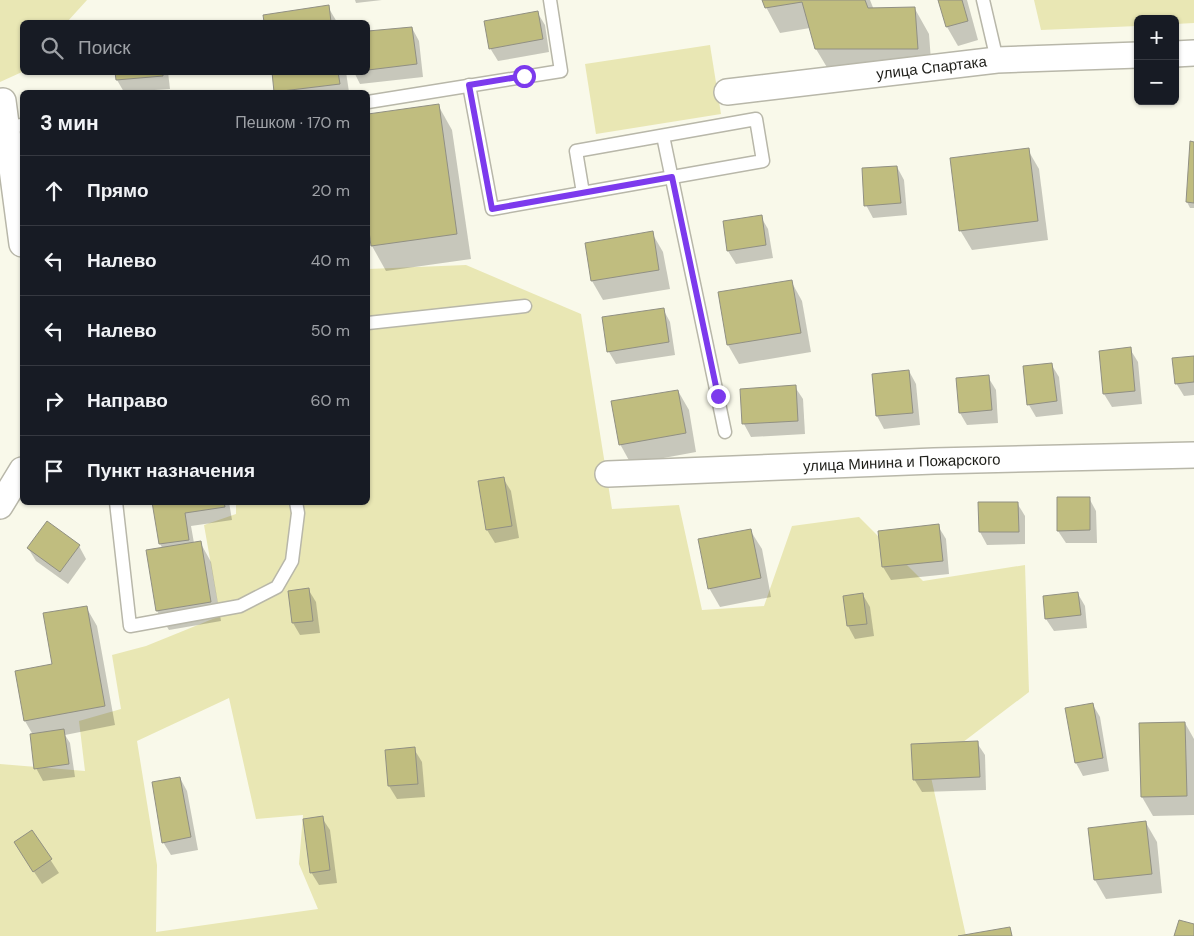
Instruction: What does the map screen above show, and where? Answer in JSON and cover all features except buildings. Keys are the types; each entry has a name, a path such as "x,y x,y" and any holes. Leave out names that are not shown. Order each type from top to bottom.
{"street":[{"path":"1179,54 1194,53"},
{"name":"улица Спартака","path":"727,92 998,60 1134,55"},
{"path":"2,101 15,126 20,210"},
{"name":"улица Минина и Пожарского","path":"608,474 934,461 1194,455"},
{"path":"0,506 20,473"}],"lane":[{"path":"370,102 561,71 550,0"},
{"path":"983,0 998,60"},
{"path":"469,85 492,209 584,193 763,161 756,119 576,151 584,193"},
{"path":"663,136 725,432"},
{"path":"370,323 525,306"},
{"path":"116,505 130,626 240,606 277,587 292,561 298,513 297,505"}],"shaded area":[{"path":"0,0 87,0 69,20 20,20 20,73 0,82"},
{"path":"1034,0 1194,0 1194,23 1179,24 1179,15 1134,15 1134,26 1041,30"},
{"path":"710,45 721,114 596,134 585,64"},
{"path":"466,265 581,314 612,509 679,505 702,610 764,606 792,526 859,517 923,581 1025,565 1029,692 929,768 966,936 0,936 0,764 85,771 79,721 121,709 112,655 146,646 220,616 204,525 236,514 236,505 370,505 370,269","holes":["229,698 256,819 303,815 299,864 318,909 156,932 157,865 137,741"]}],"route":[{"path":"524,76 469,85 492,209 672,177 718,396"}]}
